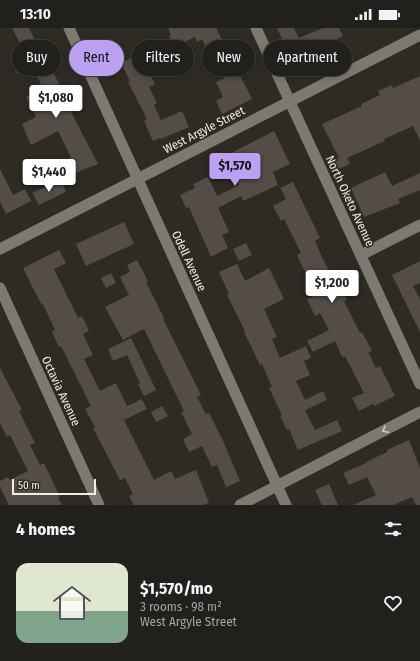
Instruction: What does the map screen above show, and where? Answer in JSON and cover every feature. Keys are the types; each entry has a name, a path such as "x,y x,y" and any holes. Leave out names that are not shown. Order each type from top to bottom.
{"street":[{"name":"Odell Avenue","path":"69,28 286,505"},
{"name":"North Oketo Avenue","path":"256,28 420,384"},
{"name":"West Argyle Street","path":"0,249 420,35"},
{"path":"361,255 420,225"},
{"name":"Octavia Avenue","path":"0,288 99,505"},
{"path":"240,505 420,412"}],"building":[{"path":"12,28 29,28 35,40 18,40"},
{"path":"168,28 216,28 222,40 202,39 197,42 195,37 189,40 171,40 169,36 171,35"},
{"path":"277,28 294,28 299,38 323,28 339,28 343,36 334,40 282,40"},
{"path":"132,58 132,76 151,76 155,84 149,87 157,103 154,105 161,120 182,111 189,127 153,141 144,121 147,119 128,82 130,81 124,69 124,62"},
{"path":"37,76 55,76 69,105 68,106 98,164 75,173 68,159 71,157 58,131 31,145 22,124 36,117 26,97 30,95 28,91 41,84"},
{"path":"224,76 240,76 252,99 222,114 216,101 223,97 216,82 225,78"},
{"path":"420,76 420,141 413,126 384,139 385,141 347,158 350,164 338,169 334,160 339,158 322,124 362,106 361,104 380,95 378,91 392,85 393,88"},
{"path":"274,131 290,164 273,172 278,185 243,201 241,196 218,208 229,232 222,235 228,248 211,257 189,207 186,208 180,195 195,188 193,184 208,177 217,196 239,185 225,156"},
{"path":"0,169 13,195 25,189 31,201 6,214 0,202"},
{"path":"385,172 392,186 420,173 420,190 398,199 400,203 364,217 351,188"},
{"path":"61,180 66,192 39,205 32,193"},
{"path":"293,182 320,238 315,241 322,257 331,275 334,273 343,291 347,300 344,301 360,333 362,332 372,351 368,352 376,368 380,366 395,396 359,411 352,398 364,393 345,356 342,357 335,341 313,352 307,341 329,330 320,313 315,316 307,299 316,295 297,255 301,253 284,219 281,221 273,206 286,199 280,188"},
{"path":"124,222 134,244 86,266 76,244"},
{"path":"246,243 252,255 239,261 233,249"},
{"path":"59,250 66,263 54,269 78,318 82,316 89,331 83,334 93,355 84,359 100,391 116,383 127,406 142,399 147,409 124,420 154,480 171,471 175,479 196,470 209,503 203,505 134,505 129,496 133,494 125,478 120,480 93,428 95,427 85,409 91,406 61,346 59,347 52,332 55,330 43,304 42,305 23,268"},
{"path":"137,260 148,281 146,282 164,318 163,319 201,395 197,397 206,414 209,413 240,481 226,487 217,465 212,467 202,446 189,452 183,439 192,434 181,412 184,411 144,329 123,340 105,307 129,295 120,277 130,272 127,265"},
{"path":"420,261 420,283 413,286 420,299 420,332 392,275"},
{"path":"237,264 245,281 269,268 284,299 264,309 277,337 272,339 280,358 306,346 311,358 304,361 310,375 296,381 305,400 323,391 327,400 305,410 315,430 337,420 342,431 298,450 289,429 287,430 280,416 282,415 269,388 272,387 262,364 260,365 244,332 245,331 227,295 229,294 219,272"},
{"path":"111,273 116,283 106,288 101,278"},
{"path":"131,338 156,390 144,396 138,384 140,383 127,355 113,361 108,349"},
{"path":"0,368 22,410 19,411 35,443 30,445 40,465 44,463 60,497 58,498 62,505 9,505 0,487 0,481 8,477 10,480 28,471 10,435 7,437 0,423"},
{"path":"162,406 168,416 156,422 151,412"},
{"path":"409,440 420,468 420,505 416,505 412,497 393,505 353,505 376,495 367,477 349,485 343,473 366,463 387,452 387,450"},
{"path":"329,484 338,505 322,505 315,490"}]}
